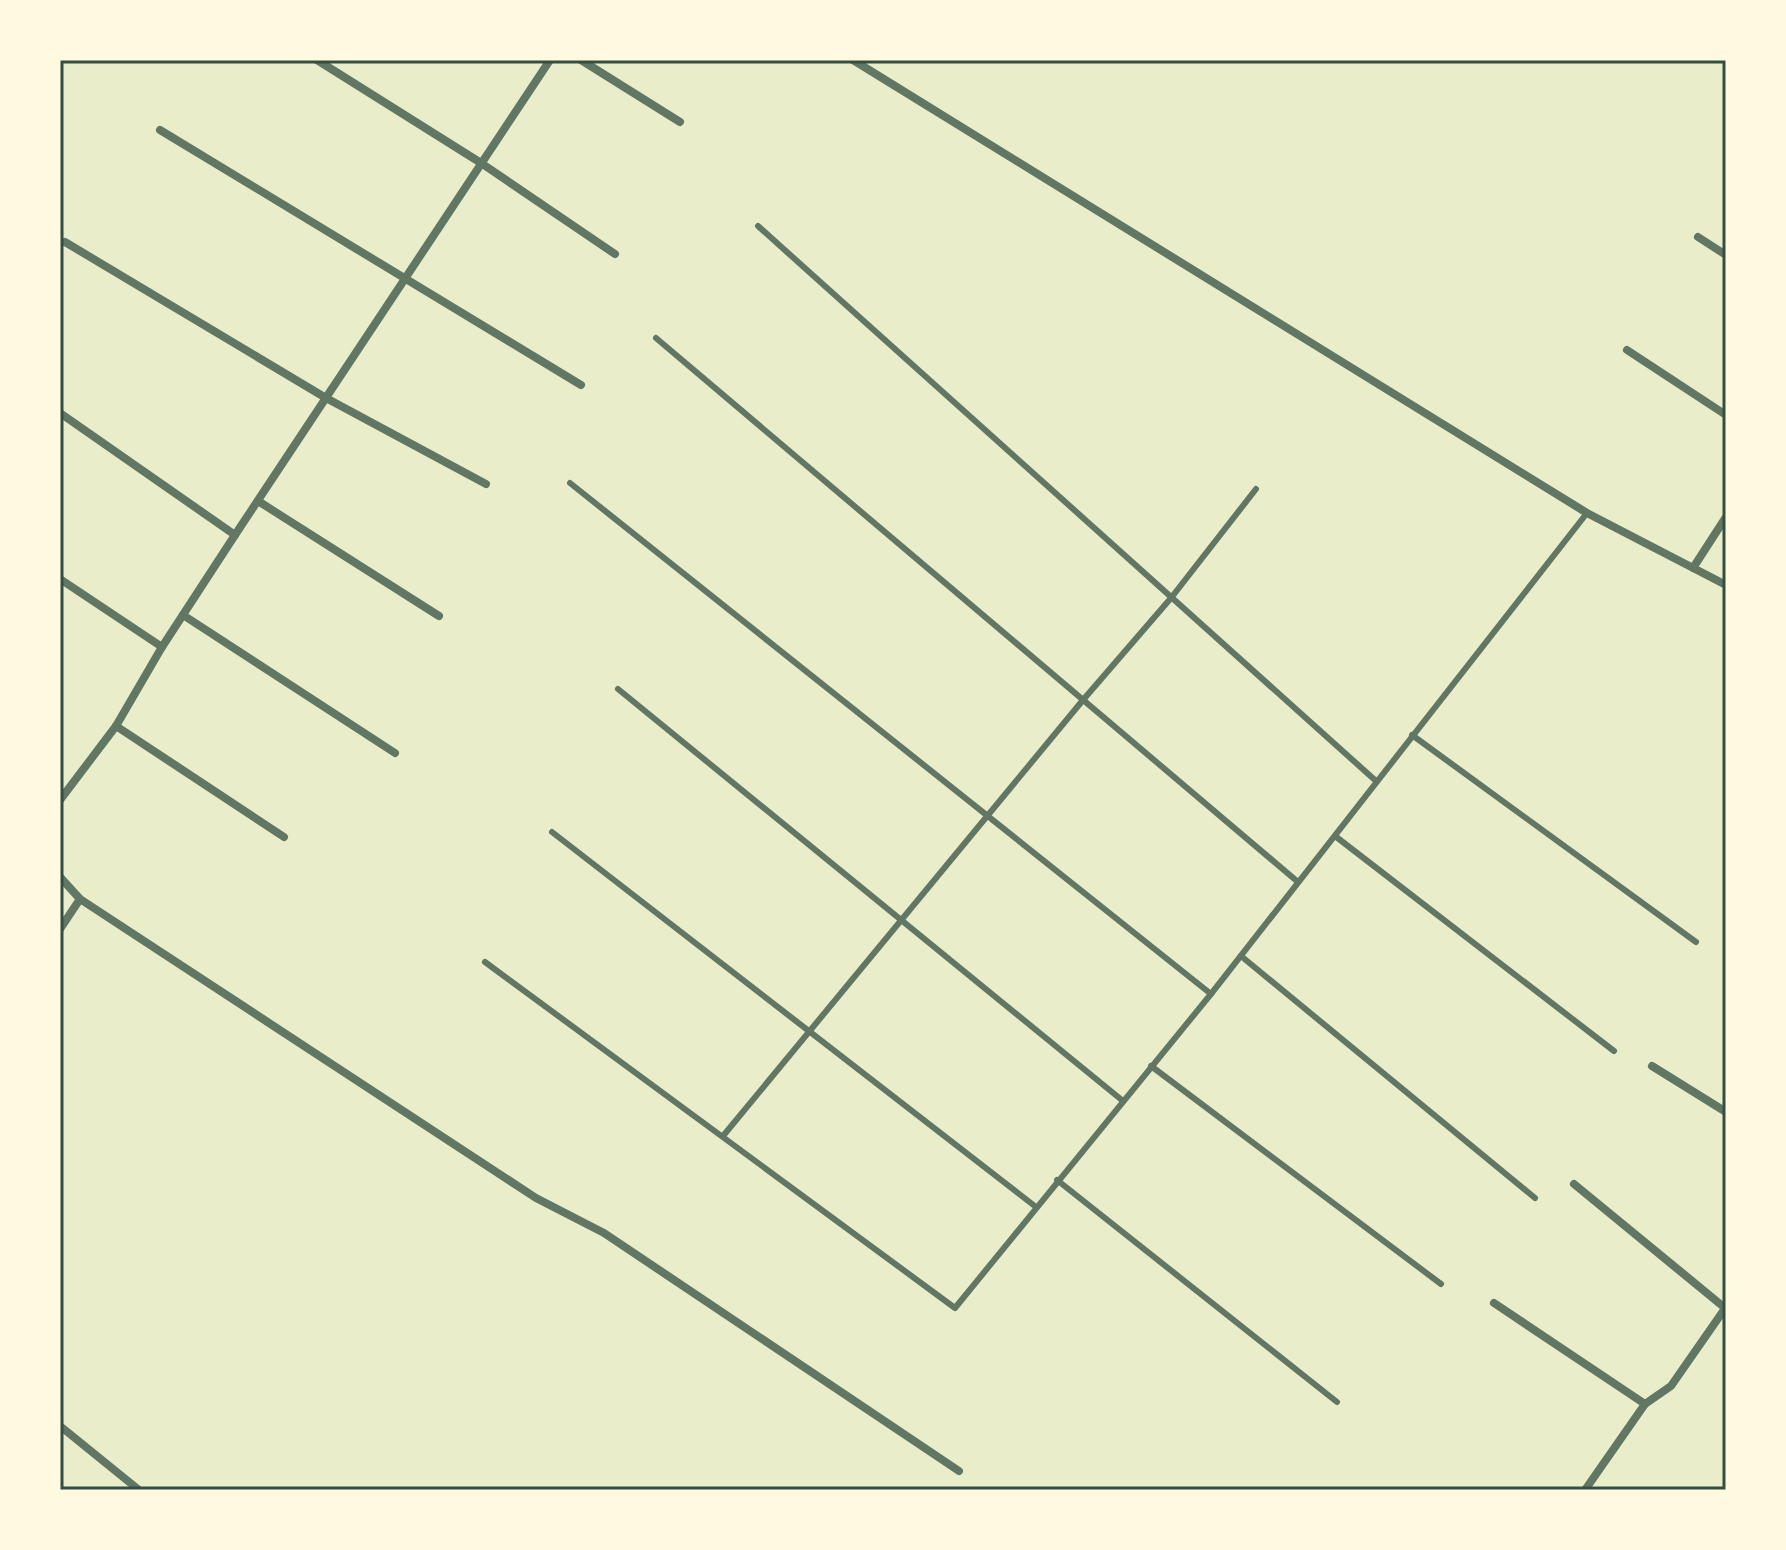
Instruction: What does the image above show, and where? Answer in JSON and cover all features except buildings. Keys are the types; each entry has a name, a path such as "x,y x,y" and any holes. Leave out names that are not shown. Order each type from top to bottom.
{"street":[{"path":"317,60 481,163 615,254"},
{"path":"60,800 116,726 162,647 550,60"},
{"path":"581,60 680,122"},
{"path":"853,60 1587,513 1726,585"},
{"path":"160,130 581,385"},
{"path":"1698,237 1726,255"},
{"path":"65,242 326,398 486,484"},
{"path":"1627,350 1726,415"},
{"path":"60,413 235,535"},
{"path":"258,501 439,616"},
{"path":"1693,568 1726,517"},
{"path":"60,579 162,647"},
{"path":"183,615 395,753"},
{"path":"116,726 284,837"},
{"path":"60,877 80,899 536,1198 604,1233 959,1471"},
{"path":"60,929 80,899"},
{"path":"1652,1066 1726,1112"},
{"path":"1574,1184 1726,1308 1671,1386 1645,1404 1585,1490"},
{"path":"1494,1303 1645,1404"},
{"path":"62,1432 139,1490"}],"lane":[{"path":"758,226 1376,781"},
{"path":"656,338 1298,882"},
{"path":"570,483 1211,994"},
{"path":"723,1136 1171,598 1256,489"},
{"path":"485,962 955,1308 1211,994 1587,513"},
{"path":"618,689 1123,1101"},
{"path":"1412,735 1696,942"},
{"path":"552,832 1036,1207"},
{"path":"1335,836 1614,1051"},
{"path":"1241,956 1535,1198"},
{"path":"1151,1066 1441,1284"},
{"path":"1057,1180 1337,1402"}]}
